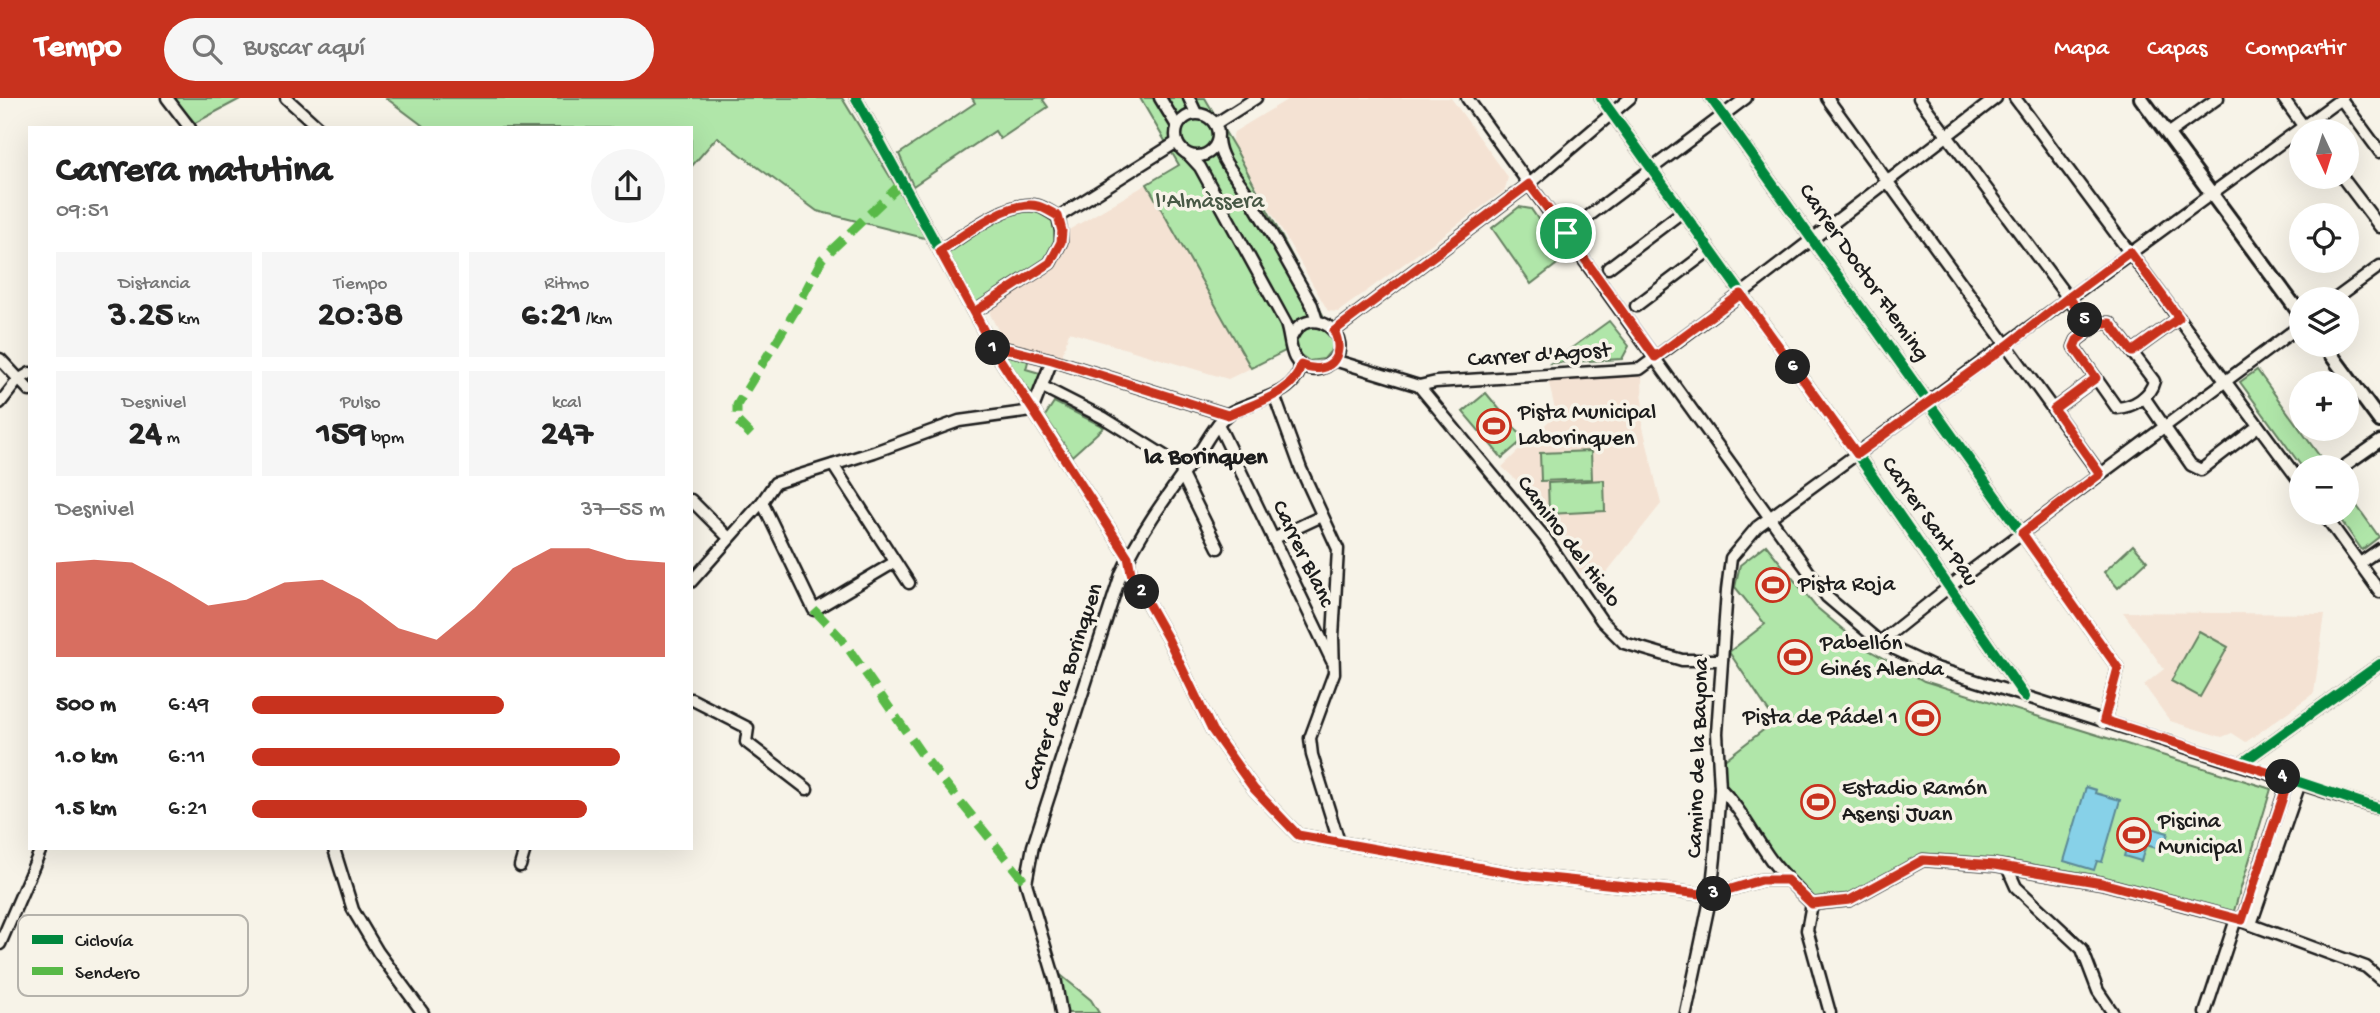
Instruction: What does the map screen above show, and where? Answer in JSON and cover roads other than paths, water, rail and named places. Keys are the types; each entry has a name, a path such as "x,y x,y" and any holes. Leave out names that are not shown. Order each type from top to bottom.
{"main road":[{"path":"2141,98 2289,299"},
{"path":"2332,357 2380,421"}],"street":[{"path":"167,98 188,126"},
{"path":"286,98 317,126"},
{"path":"856,98 994,350 1128,557 1131,573 1168,639 1212,730 1254,789 1298,835 1521,875 1711,895 1761,880 1787,880"},
{"path":"1160,98 1177,126 1177,142 1200,167 1286,324 1294,358 1301,365 1318,370 1334,360 1339,347 1334,331 1317,321 1307,322 1297,328 1291,338"},
{"path":"1189,98 1196,113"},
{"path":"1215,124 1256,98"},
{"path":"1468,98 1827,597 1880,642 1933,667 2380,809"},
{"name":"Carrer Sant Pau","path":"1601,98 1857,454 2025,697"},
{"path":"1334,331 1529,184 1629,98"},
{"name":"Carrer Doctor Fleming","path":"1711,98 2118,668 2104,720"},
{"path":"1566,233 1746,98"},
{"path":"1828,98 2100,474"},
{"path":"1919,98 2091,329"},
{"name":"Carrer d'Agost","path":"1334,360 1419,386 1436,382 1640,369 1996,98"},
{"path":"2015,98 2289,467"},
{"path":"2168,134 2218,98"},
{"path":"2283,98 2299,119"},
{"path":"2342,98 2380,152"},
{"name":"Camino de la Bayona","path":"2318,119 2342,98"},
{"path":"1177,126 1183,118 1196,113 1209,117 1215,124 1219,151 1226,165 1245,190 1299,282 1312,305 1317,321"},
{"path":"1189,155 1202,155 1210,151 1218,140"},
{"name":"Camino de la Bayona","path":"1686,1013 1711,895 1720,788 1717,733 1731,558 1744,540 1769,519 2008,345 2210,193 2289,140"},
{"path":"1058,216 1177,142"},
{"path":"2351,189 2380,227"},
{"path":"940,251 994,216 1023,204 1039,206 1058,216 1062,231 1061,242 1050,263 974,312"},
{"path":"1608,268 1682,212"},
{"path":"1636,306 1710,250"},
{"path":"2352,287 2380,266"},
{"path":"2132,352 2179,318"},
{"path":"2101,323 2110,323 2132,352 2154,381 2152,390 2127,408 2117,408 2074,347 2077,340 2091,329 2101,323"},
{"path":"1880,642 1949,587 2289,334"},
{"path":"994,350 1008,349 1052,360 1228,415"},
{"path":"0,359 28,389"},
{"path":"1032,411 1052,360"},
{"name":"Carrer de la Borinquen","path":"1061,1013 1056,983 1026,883 1033,846 1121,574 1128,557 1218,424 1228,415 1292,384 1301,365"},
{"path":"0,403 18,380 28,374"},
{"path":"2054,409 2096,378"},
{"name":"Camino del Hielo","path":"1419,386 1545,538 1602,621 1624,643 1682,660 1722,660"},
{"path":"1043,387 1104,418 1181,466 1182,475 1217,548"},
{"path":"1274,395 1301,469 1338,549 1332,662 1334,673 1310,738 1312,755 1339,842"},
{"path":"2144,397 2191,465 2201,470 2258,426"},
{"path":"693,580 762,502 775,483 959,421 1032,411"},
{"name":"Carrer Blanc","path":"1218,424 1332,662"},
{"path":"2359,456 2380,441"},
{"path":"833,465 909,583"},
{"path":"693,502 729,538"},
{"path":"762,502 814,610 895,562"},
{"path":"1273,539 1322,516"},
{"path":"2332,525 2380,592"},
{"path":"2360,563 2380,549"},
{"path":"2242,764 2380,664"},
{"path":"693,700 748,728 746,742 807,789"},
{"path":"2243,921 2289,779"},
{"path":"2205,1013 2301,783"},
{"path":"1720,788 1735,803 1770,859 1812,904 1850,900 1923,860 2007,867 2102,883 2243,921 2366,967 2380,979"},
{"path":"0,944 41,850"},
{"path":"334,850 353,910 378,952 423,1013"},
{"path":"520,866 525,850"},
{"path":"2007,867 2016,887 2082,949 2098,991 2113,1013"},
{"path":"1812,904 1807,930 1830,1013"}],"water":[{"path":"2086,787 2096,790 2095,793 2120,800 2102,862 2097,861 2094,870 2064,861"},
{"path":"2134,823 2168,833 2163,850 2146,845 2141,861 2124,856"}],"place":[{"name":"Pista Municipal Laborinquen","path":"1494,426"},
{"name":"Pista Roja","path":"1773,585"},
{"name":"Pabellón Ginés Alenda","path":"1795,657"},
{"name":"Pista de Pádel 1","path":"1923,718"},
{"name":"Estadio Ramón Asensi Juan","path":"1818,802"},
{"name":"Piscina Municipal","path":"2134,835"}],"district":[{"name":"la Borinquen","path":"1206,458"}],"park label":[{"name":"l'Almàssera","path":"1210,202"}]}
